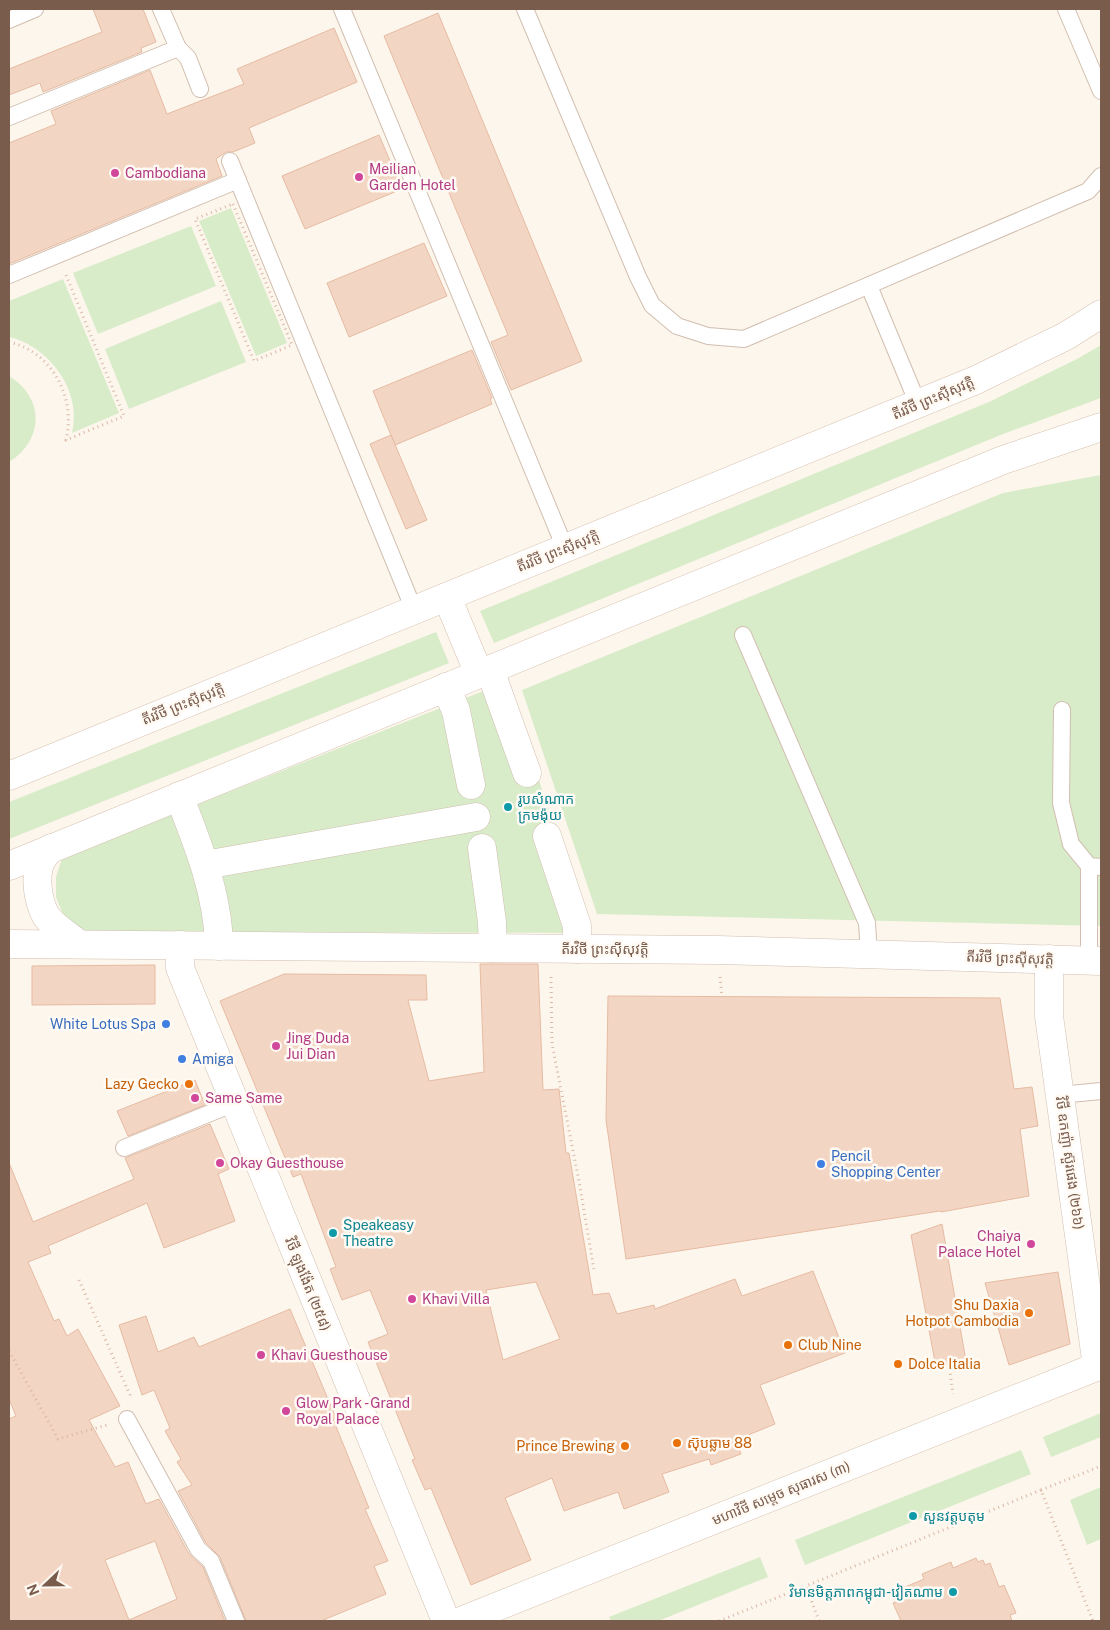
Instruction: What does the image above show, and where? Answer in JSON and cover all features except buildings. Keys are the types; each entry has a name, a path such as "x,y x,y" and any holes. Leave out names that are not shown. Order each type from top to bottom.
{"street":[{"name":"តីរវិថី ព្រះស៊ីសុវត្តិ","path":"9,776 976,380 1050,344 1101,314"},
{"path":"9,866 1003,460 1101,427"},
{"path":"446,597 484,672 526,772"},
{"path":"446,687 456,711 471,785"},
{"path":"179,796 205,865 218,929 219,946"},
{"path":"205,865 476,817"},
{"path":"547,836 577,926 564,949"},
{"path":"51,848 41,862 38,880 40,898 47,916 79,944"},
{"path":"482,848 492,922 493,948"},
{"name":"តីរវិថី ព្រះស៊ីសុវត្តិ","path":"9,944 718,950 1095,961"},
{"name":"វិថី ឡុងង៉ែត (២៥៨)","path":"180,946 180,968 446,1621"},
{"name":"វិថី ឧកញ៉ា ស៊ួរផេង (២៦៦)","path":"1049,959 1049,1016 1099,1366"},
{"name":"មហាវិថី សម្តេច សុធារស (៣)","path":"461,1621 1099,1366"}],"lane":[{"path":"9,20 35,9"},
{"path":"161,9 178,48 188,58 200,89"},
{"path":"342,9 565,548"},
{"path":"525,9 652,306 677,326 708,336 744,339 1088,191 1101,176"},
{"path":"1066,9 1101,91"},
{"path":"9,117 178,48"},
{"path":"230,161 414,610"},
{"path":"9,275 238,180"},
{"path":"869,286 918,404"},
{"path":"743,634 867,923 869,954"},
{"path":"1062,710 1061,803 1071,844 1095,866 1095,961"},
{"path":"1060,1095 1101,1091"},
{"path":"124,1148 235,1103"},
{"path":"128,1419 198,1549 211,1561 236,1621"}],"path":[{"path":"233,204 292,345 254,361 195,219 233,204"},
{"path":"9,342 19,344 41,357 57,376 67,400 69,426 66,440 124,416 65,273"},
{"path":"564,949 552,1044 579,1181 594,1270"},
{"path":"9,1351 58,1439 128,1419 130,1395 79,1280"},
{"path":"719,1621 1101,1466"},
{"path":"1041,1490 1092,1621"},
{"path":"806,1586 820,1621"}],"green space":[{"path":"231,208 287,343 256,356 199,221"},
{"path":"191,226 216,286 98,334 73,273"},
{"path":"63,279 119,413 72,433 74,417 72,402 60,373 37,350 24,342 9,337 9,301"},
{"path":"221,301 246,362 129,409 105,349"},
{"path":"1101,345 1101,398 1003,434 494,643 480,611 989,402 1077,359"},
{"path":"9,376 21,385 29,396 34,407 36,419 34,431 29,442 21,453 9,462"},
{"path":"1101,475 1101,926 597,914 522,690 1003,493"},
{"path":"436,632 449,663 9,839 9,802"},
{"path":"506,682 590,933 80,932 66,922 56,897 56,877 62,858"},
{"path":"1101,1413 1101,1437 1051,1457 1043,1437"},
{"path":"1021,1450 1031,1474 805,1565 795,1540"},
{"path":"1101,1487 1101,1539 1087,1545 1070,1500"},
{"path":"760,1557 768,1577 658,1621 611,1621 609,1617"}],"place":[{"name":"Cambodiana","path":"115,173"},
{"name":"Meilian Garden Hotel","path":"359,177"},
{"name":"រូបសំណាក ក្រមង៉ុយ","path":"508,807"},
{"name":"White Lotus Spa","path":"166,1024"},
{"name":"Jing Duda Jui Dian","path":"276,1046"},
{"name":"Amiga","path":"182,1059"},
{"name":"Lazy Gecko","path":"189,1084"},
{"name":"Same Same","path":"195,1098"},
{"name":"Okay Guesthouse","path":"220,1163"},
{"name":"Pencil Shopping Center","path":"821,1164"},
{"name":"Speakeasy Theatre","path":"333,1233"},
{"name":"Chaiya Palace Hotel","path":"1031,1244"},
{"name":"Khavi Villa","path":"412,1299"},
{"name":"Shu Daxia Hotpot Cambodia","path":"1029,1313"},
{"name":"Club Nine","path":"788,1345"},
{"name":"Khavi Guesthouse","path":"261,1355"},
{"name":"Dolce Italia","path":"898,1364"},
{"name":"Glow Park - Grand Royal Palace","path":"286,1411"},
{"name":"ស៊ុបឆ្លាម 88","path":"677,1443"},
{"name":"Prince Brewing","path":"625,1446"},
{"name":"សួនវត្តបតុម","path":"913,1516"},
{"name":"វិមានមិត្តភាពកម្ពុជា-វៀតណាម","path":"953,1592"}]}
